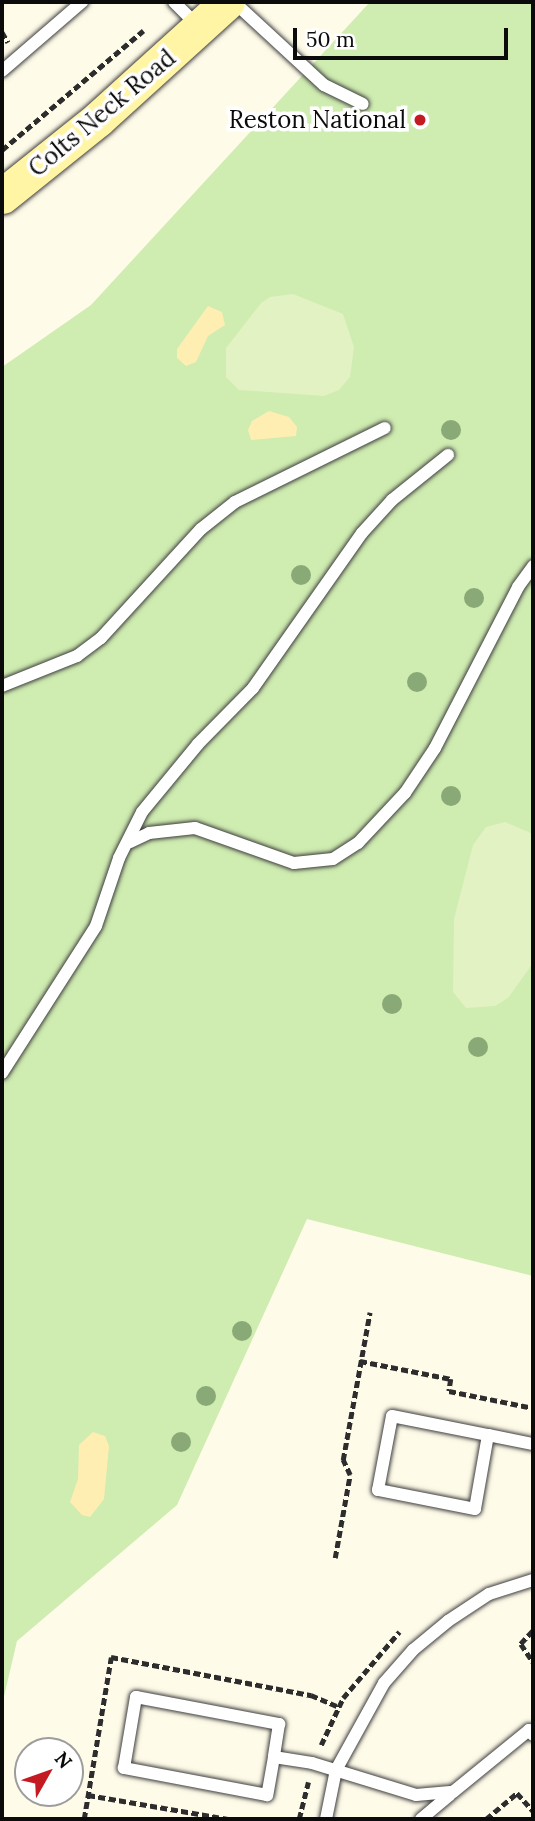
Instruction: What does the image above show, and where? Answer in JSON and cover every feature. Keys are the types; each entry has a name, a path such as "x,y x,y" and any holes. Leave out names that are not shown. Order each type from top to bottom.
{"street":[{"name":"Colts Neck Road","path":"2,196 98,119 227,2"}],"lane":[{"path":"2,71 82,2"},
{"path":"174,2 200,28"},
{"path":"234,2 324,85 363,104"},
{"path":"2,686 77,656 101,639 201,529 235,502 385,428"},
{"path":"2,1073 96,926 119,858 130,842 142,812 198,744 253,688 362,533 392,500 448,455"},
{"path":"130,842 149,833 195,828 294,863 333,859 358,843 405,793 435,748 518,587 533,566"},
{"path":"488,1435 475,1509 379,1490 392,1416 488,1435 533,1444"},
{"path":"326,1819 336,1770 366,1710 413,1650 489,1594 533,1580"},
{"path":"136,1697 279,1724 274,1757 267,1795 124,1768 136,1697"},
{"path":"421,1819 529,1730 533,1735"},
{"path":"274,1757 312,1763 392,1791 416,1796 453,1792"}],"path":[{"path":"2,150 147,28"},
{"path":"335,1558 350,1475 343,1460 370,1312"},
{"path":"360,1361 451,1379 449,1391 533,1408"},
{"path":"533,1632 522,1644 533,1662"},
{"path":"299,1819 312,1763"},
{"path":"486,1819 517,1793 533,1811"},
{"path":"84,1819 89,1795 228,1819"}],"green space":[{"path":"370,2 533,2 533,1276 307,1219 177,1505 17,1641 2,1705 2,367 91,305"},
{"path":"293,294 343,314 354,347 350,377 339,390 324,396 239,390 226,377 226,348 261,303 270,297"},
{"path":"505,822 533,834 533,963 508,998 495,1006 466,1008 453,992 454,919 473,845 486,827"}],"sand":[{"path":"208,306 222,312 225,325 208,336 196,362 186,366 177,358 177,349"},
{"path":"269,411 289,417 297,427 296,436 251,440 248,430 252,421"},
{"path":"93,1432 105,1436 109,1446 104,1499 90,1517 82,1515 70,1502 78,1479 79,1445"}],"place":[{"name":"Reston National","path":"420,120"}]}
